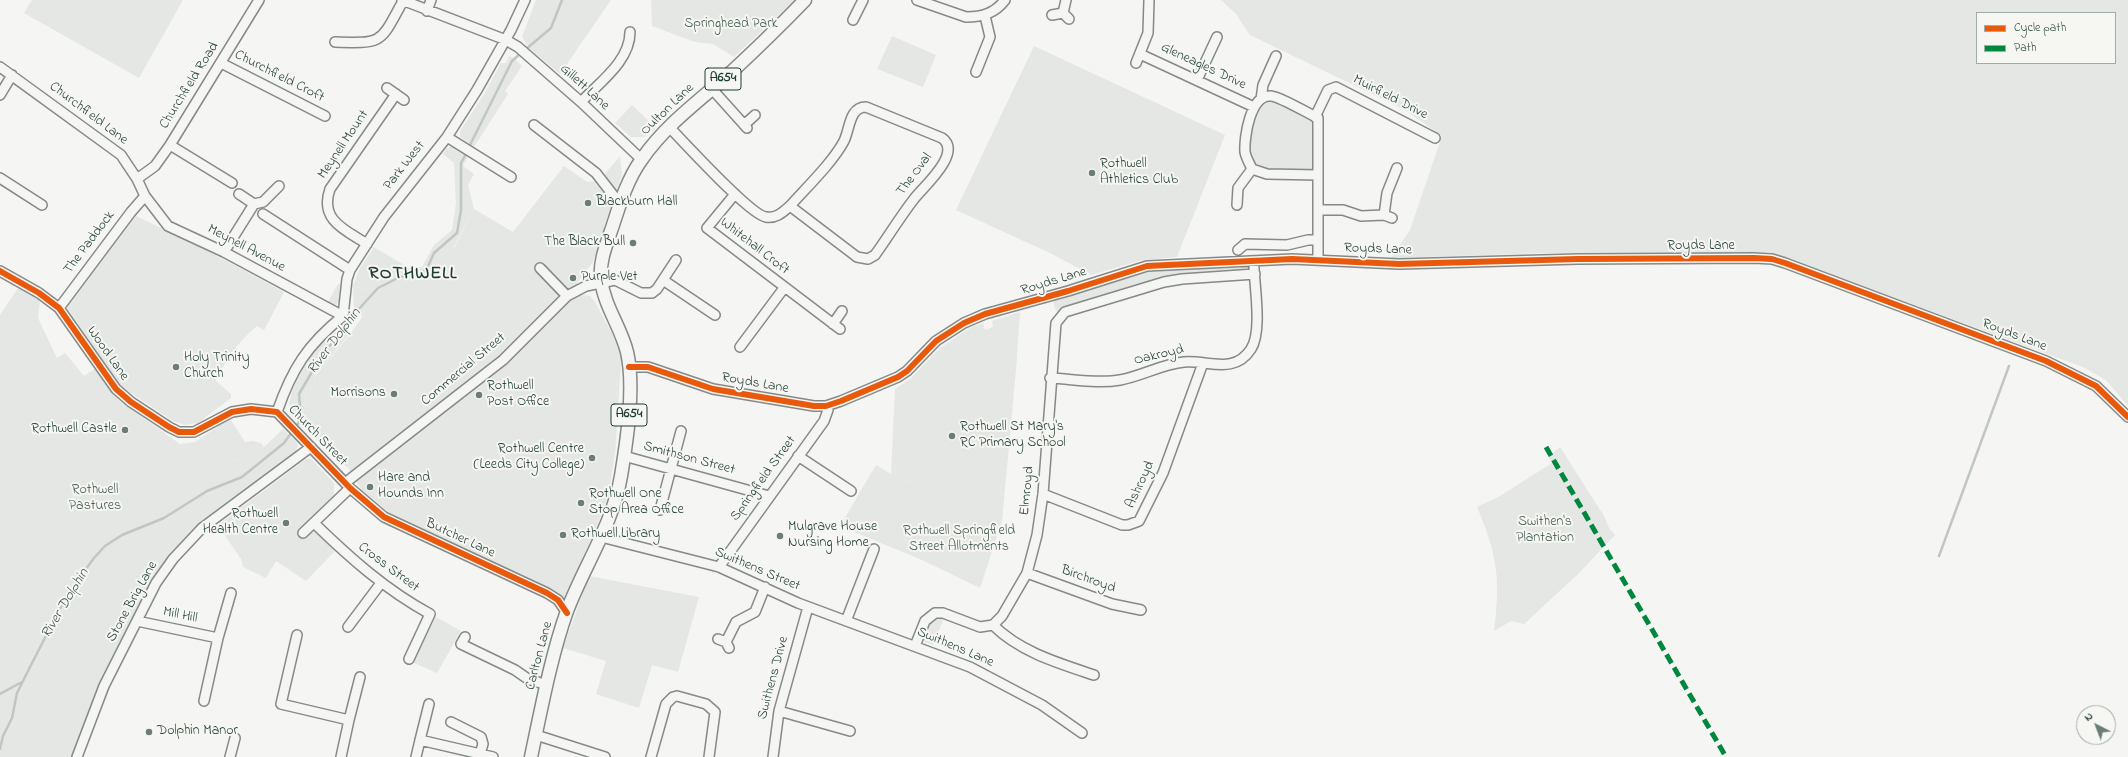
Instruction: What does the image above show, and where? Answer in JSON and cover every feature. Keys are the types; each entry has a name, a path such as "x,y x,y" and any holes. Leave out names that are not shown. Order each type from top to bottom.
{"main road":[{"name":"Oulton Lane","path":"641,159 670,128 741,63 805,0"},
{"name":"A654","path":"601,537 616,498 629,418 629,367 627,350 608,307 601,282 602,260 620,204 641,159"},
{"name":"Carlton Lane","path":"531,757 547,685 567,613 587,565 601,537"}],"street":[{"name":"Churchfield Road","path":"137,179 155,166 170,145 259,0"},
{"path":"336,42 367,42 378,39 385,33 402,0"},
{"name":"Gillett Lane","path":"402,0 506,40 518,47 581,102 641,159"},
{"path":"427,10 432,0"},
{"name":"Park West","path":"343,316 347,279 350,270 401,194 447,137 477,90 506,40 525,0"},
{"path":"844,15 855,21 864,0"},
{"path":"917,0 927,2 966,17 985,16 996,10 1005,0"},
{"path":"1052,16 1066,16 1066,0"},
{"name":"Gleneagles Drive","path":"1136,63 1148,33 1149,0"},
{"path":"976,72 990,37 985,16"},
{"path":"581,102 625,55 630,40 630,32"},
{"path":"1197,80 1217,37"},
{"name":"Gleneagles Drive","path":"1140,54 1254,107"},
{"path":"1276,56 1263,85 1261,99 1254,107 1246,130 1245,154 1252,169 1267,174 1318,175"},
{"name":"Churchfield Croft","path":"221,63 325,116"},
{"name":"Churchfield Lane","path":"0,67 121,155 137,179 145,196"},
{"path":"0,95 12,75"},
{"name":"Muirfield Drive","path":"1316,117 1328,85 1338,88 1435,138"},
{"path":"387,88 404,100"},
{"path":"712,89 746,126 755,116"},
{"name":"Meynell Mount","path":"367,244 334,222 328,210 328,196 330,189 396,94"},
{"path":"1261,99 1272,96 1318,118 1318,260"},
{"name":"The Oval","path":"670,128 735,194 759,215 764,217 776,216 790,206 838,150 853,115 858,109 866,107 942,138 947,143 948,150 938,173 914,199 875,255 868,259 857,257 790,206"},
{"path":"534,125 596,173 620,204"},
{"path":"447,137 512,177"},
{"path":"170,145 232,183"},
{"path":"1318,210 1343,210 1361,216 1388,217 1386,192 1397,168"},
{"path":"1237,206 1238,188 1252,169"},
{"path":"0,178 42,205"},
{"path":"224,252 254,204 263,202 279,186"},
{"path":"239,194 254,204"},
{"name":"Whitehall Croft","path":"735,194 703,225 837,327 842,311"},
{"name":"Meynell Avenue","path":"145,196 168,226 224,252 343,316"},
{"name":"The Paddock","path":"59,308 131,212 145,196"},
{"path":"270,215 350,270"},
{"path":"1238,250 1245,244 1287,245 1308,240 1318,240"},
{"name":"Royds Lane","path":"629,367 654,368 693,384 713,389 802,405 826,406 907,371 936,341 948,332 985,314 1068,291 1147,266 1292,259 1399,264 1578,259 1772,259 2046,361 2096,386 2128,417"},
{"path":"676,260 663,280 715,315"},
{"name":"Oakroyd","path":"1050,378 1095,381 1120,380 1174,364 1203,363 1229,365 1242,359 1251,349 1257,336 1254,261"},
{"path":"540,268 568,296"},
{"name":"Wood Lane","path":"0,271 39,293 59,308 116,389 146,412 169,427 187,433 203,428 222,416"},
{"name":"Elmroyd","path":"993,625 1002,616 1026,573 1037,535 1043,494 1050,378 1057,319 1065,312 1145,286 1182,279 1255,274"},
{"name":"Commercial Street","path":"303,533 348,485 503,360 568,296 586,286 615,280 647,294 656,289 663,280"},
{"name":"Whitehall Croft","path":"740,347 784,288"},
{"path":"277,412 292,375 307,350 343,316"},
{"name":"Ashroyd","path":"1043,494 1122,525 1134,524 1139,521 1143,516 1163,473 1203,363"},
{"name":"Springfield Street","path":"719,567 824,421 828,410 826,406"},
{"name":"Church Street","path":"222,416 232,412 249,410 277,412 348,485"},
{"path":"660,510 672,470 681,431"},
{"name":"Stone Brig Lane","path":"77,757 99,697 156,583 190,539 225,510 311,447"},
{"name":"Smithson Street","path":"624,456 769,496"},
{"path":"798,456 851,491"},
{"name":"Butcher Lane","path":"348,485 384,517 539,589 554,597 567,613"},
{"name":"Cross Street","path":"314,523 355,562 381,583 402,599 430,614 409,659"},
{"name":"Swithens Street","path":"601,537 719,567 808,607"},
{"path":"846,621 874,549"},
{"name":"Birchroyd","path":"1026,573 1112,604 1141,610"},
{"path":"348,627 381,583"},
{"path":"724,643 736,622 755,612 765,587"},
{"path":"204,702 218,638 231,593"},
{"name":"Swithens Lane","path":"808,607 970,667 1042,705 1082,733"},
{"name":"Swithens Drive","path":"773,757 779,711 808,607"},
{"path":"915,646 925,621 935,613 943,613 980,627 993,625 1004,635 1034,654 1094,675"},
{"name":"Mill Hill","path":"137,621 218,638"},
{"path":"298,635 281,704 349,720"},
{"path":"465,637 461,644 515,670 528,679 547,685"},
{"path":"340,757 360,676"},
{"path":"651,757 669,700 677,696 712,707 715,716 709,757"},
{"path":"416,757 429,704"},
{"path":"665,711 674,714"},
{"path":"779,711 850,731"},
{"path":"449,722 481,738 483,744 480,754"},
{"path":"536,735 605,757"},
{"path":"420,740 493,757"},
{"path":"230,757 236,744"}],"shaded area":[{"path":"32,0 183,0 139,78 24,13"},
{"path":"564,166 587,182 598,181 613,200 593,262 577,283 583,295 590,296 595,302 621,350 621,365 615,454 608,496 594,533 564,597 559,596 540,585 388,512 361,489 349,469 307,431 305,392 315,383 314,378 348,337 363,316 364,310 392,285 408,281 428,281 447,246 454,249 474,209 513,232"},
{"path":"374,247 394,259 383,278 366,290 353,286 360,268"},
{"name":"Rothwell St Mary's RC Primary School","path":"1020,312 1002,521 891,474 895,389 911,378 940,348 968,329 983,323 985,330 993,327 992,321"},
{"path":"231,420 245,442 253,441 261,443 264,447 229,463 225,461 203,474 180,444 195,442 223,423"},
{"path":"310,458 334,483 334,495 299,530 307,537 312,532 316,532 335,551 306,581 276,561 266,578 243,567 241,559 218,525 306,459"},
{"path":"589,576 699,597 678,672 652,665 639,708 596,694 606,661 563,648"}],"green space":[{"path":"536,0 611,0 560,74 529,48 522,37"},
{"name":"Springhead Park","path":"651,0 795,0 734,57 713,44 695,42 652,26"},
{"path":"1221,0 2128,0 2128,406 2106,380 2083,367 1770,252 1546,253 1391,258 1410,230 1442,136 1405,110 1250,35 1236,14"},
{"path":"892,36 936,55 923,87 877,69"},
{"name":"Rothwell Athletics Club","path":"1034,46 1225,135 1177,257 1142,260 1091,275 1050,253 956,210"},
{"path":"509,56 514,58 522,66 505,91 508,94 474,147 460,137 460,131 483,96 501,63 506,63"},
{"path":"1272,101 1308,118 1314,123 1314,166 1311,170 1266,170 1257,164 1251,155 1249,143 1253,120 1258,110 1264,104"},
{"path":"632,105 656,128 645,137 631,137 615,123"},
{"path":"452,146 469,155 463,166 474,174 468,185 474,209 453,249 447,247 428,282 407,282 392,287 364,310 363,316 354,310 353,286 366,290 383,278 394,259 409,268 422,267 434,245 452,230 456,203 454,163 443,154 446,149"},
{"path":"620,156 622,175 616,191 604,175"},
{"path":"132,214 206,250 284,292 264,330 257,326 250,332 233,351 216,381 231,394 231,398 198,423 185,425 173,421 122,387 66,306"},
{"path":"1244,267 1245,271 1157,280 1067,307 1059,312 1056,311 1053,302 1054,300 1153,270"},
{"path":"338,284 340,284 339,301 336,305 328,302"},
{"name":"Rothwell Pastures","path":"18,288 40,300 38,318 57,358 65,353 84,376 96,368 118,400 180,444 203,474 225,461 229,463 264,447 283,429 296,441 298,446 295,453 203,522 169,556 144,595 100,688 73,757 0,757 0,315"},
{"path":"343,329 350,333 314,378 315,383 305,392 307,431 297,422 290,410 290,401 293,389 307,363 325,340 334,333"},
{"path":"955,381 1001,385 995,460 949,457"},
{"name":"Swithen's Plantation","path":"1560,447 1604,516 1609,528 1615,535 1577,575 1524,624 1511,621 1494,631 1497,596 1496,567 1489,539 1477,507 1500,496 1552,463 1548,457"},
{"name":"Rothwell Springfield Street Allotments","path":"876,465 891,474 1002,521 980,588 922,560 840,526"},
{"path":"436,617 461,631 437,673 412,662"},
{"path":"939,617 944,618 933,645 925,642 924,634 926,627"}],"waterway":[{"name":"River Dolphin","path":"525,50 551,28 562,0"},
{"name":"River Dolphin","path":"469,147 512,61 521,53"},
{"name":"River Dolphin","path":"295,428 301,419 299,394 323,353 346,328 358,310 378,288 400,277 426,271 434,253 457,233 461,210 461,163 467,152"},
{"path":"1939,556 2009,366"},
{"name":"River Dolphin","path":"0,749 3,736 12,718 17,693 67,595 94,558 105,546 122,535 164,518 207,491 242,477 284,443 292,432"},
{"path":"0,694 22,682"}],"marked path":[{"path":"1546,447 1726,757"}],"cycle path":[{"path":"629,367 648,367 713,389 814,406 826,406 898,377 907,371 936,341 964,323 985,314 1068,291 1147,266 1292,259 1399,264 1578,259 1754,258 1772,259 1785,263 2046,361 2096,386 2128,417"},
{"path":"0,271 39,293 59,308 116,389 131,402 169,427 179,432 194,432 232,412 251,409 277,412 350,488 384,517 547,593 558,600 567,613"}],"place":[{"name":"Rothwell Athletics Club","path":"1092,173"},
{"name":"Blackburn Hall","path":"588,203"},
{"name":"The Black Bull","path":"633,243"},
{"name":"Purple Vet","path":"573,278"},
{"name":"Holy Trinity Church","path":"176,367"},
{"name":"Morrisons","path":"394,394"},
{"name":"Rothwell Post Office","path":"479,395"},
{"name":"Rothwell Castle","path":"125,430"},
{"name":"Rothwell St Mary's RC Primary School","path":"952,436"},
{"name":"Rothwell Centre (Leeds City College)","path":"592,458"},
{"name":"Hare and Hounds Inn","path":"370,487"},
{"name":"Rothwell One Stop Area Office","path":"581,503"},
{"name":"Rothwell Health Centre","path":"286,523"},
{"name":"Rothwell Library","path":"563,535"},
{"name":"Mulgrave House Nursing Home","path":"780,536"},
{"name":"Dolphin Manor","path":"149,732"}],"district":[{"name":"ROTHWELL","path":"413,275"}]}
